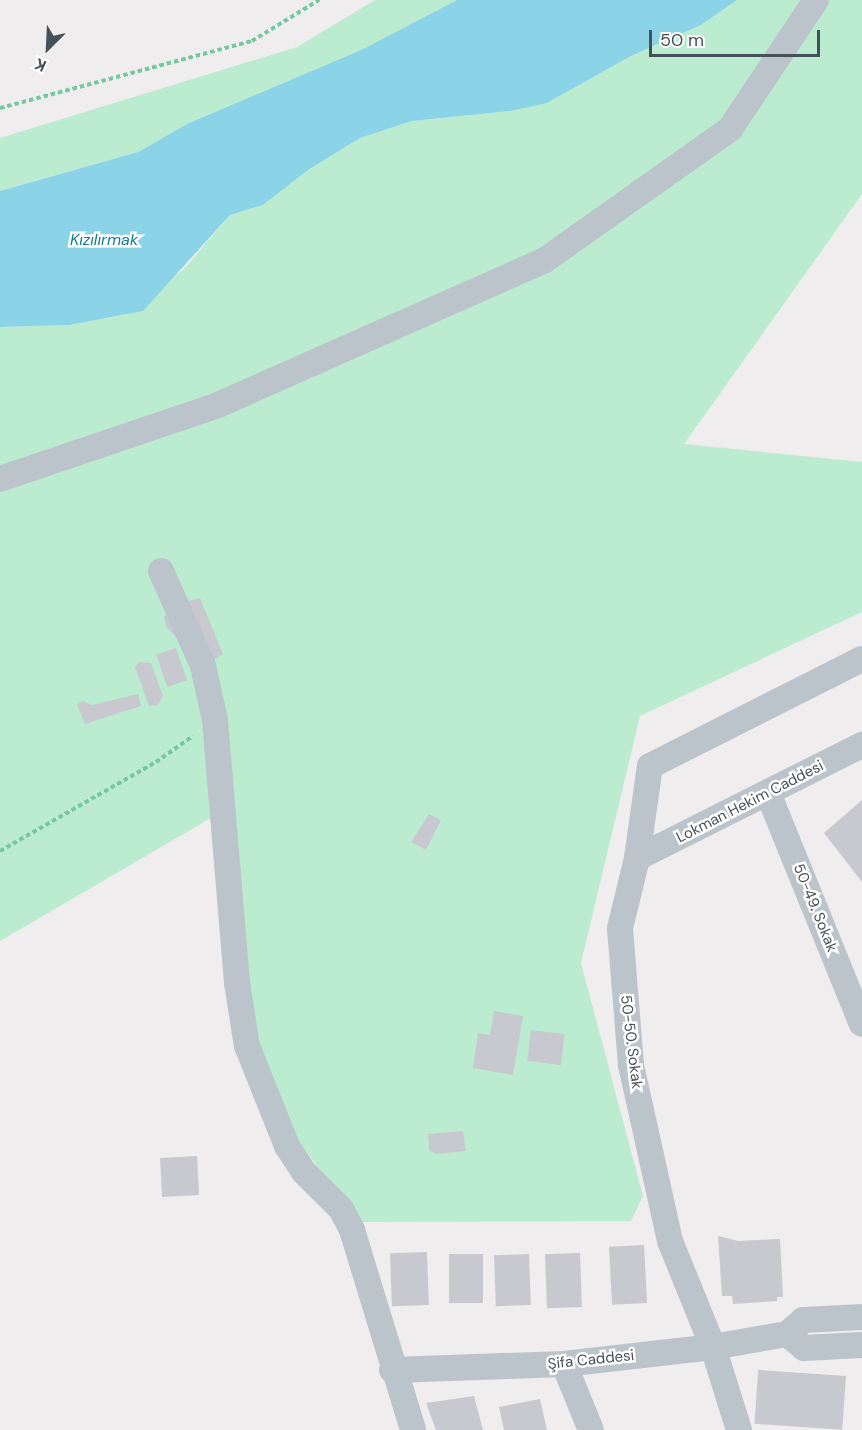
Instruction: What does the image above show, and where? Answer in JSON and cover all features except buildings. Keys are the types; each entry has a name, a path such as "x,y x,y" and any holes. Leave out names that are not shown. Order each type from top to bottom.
{"street":[{"path":"0,479 218,405 545,260 730,129 816,0"},
{"path":"162,571 203,666 215,720 237,983 247,1046 287,1146 304,1172 340,1209 352,1230 392,1370 413,1430"},
{"name":"50-50. Sokak","path":"739,1430 713,1347 670,1241 631,1065 620,928 638,858 650,766 862,659"},
{"name":"Lokman Hekim Caddesi","path":"638,858 862,745"},
{"name":"50-49. Sokak","path":"768,793 862,1024"},
{"name":"Şifa Caddesi","path":"392,1370 564,1364 713,1347 787,1334 803,1320 862,1317"},
{"path":"787,1334 804,1348 862,1345"},
{"path":"564,1364 591,1430"}],"path":[{"path":"0,108 252,41 319,0"},
{"path":"0,851 156,762 215,720"}],"green space":[{"path":"375,0 457,0 361,50 189,123 138,152 0,191 0,138 297,47"},
{"path":"737,0 862,0 862,194 684,444 862,462 862,612 640,716 581,963 643,1196 631,1221 359,1222 280,1116 251,1040 228,808 0,941 0,327 70,325 124,315 183,270 230,215 263,205 308,170 360,138 412,121 511,111 547,103 631,56 701,25"}],"water":[{"name":"Kızılırmak","path":"457,0 737,0 701,25 631,56 547,103 511,111 412,121 360,138 308,170 263,205 230,215 143,311 70,325 0,327 0,191 138,152 189,123 361,50"}]}
